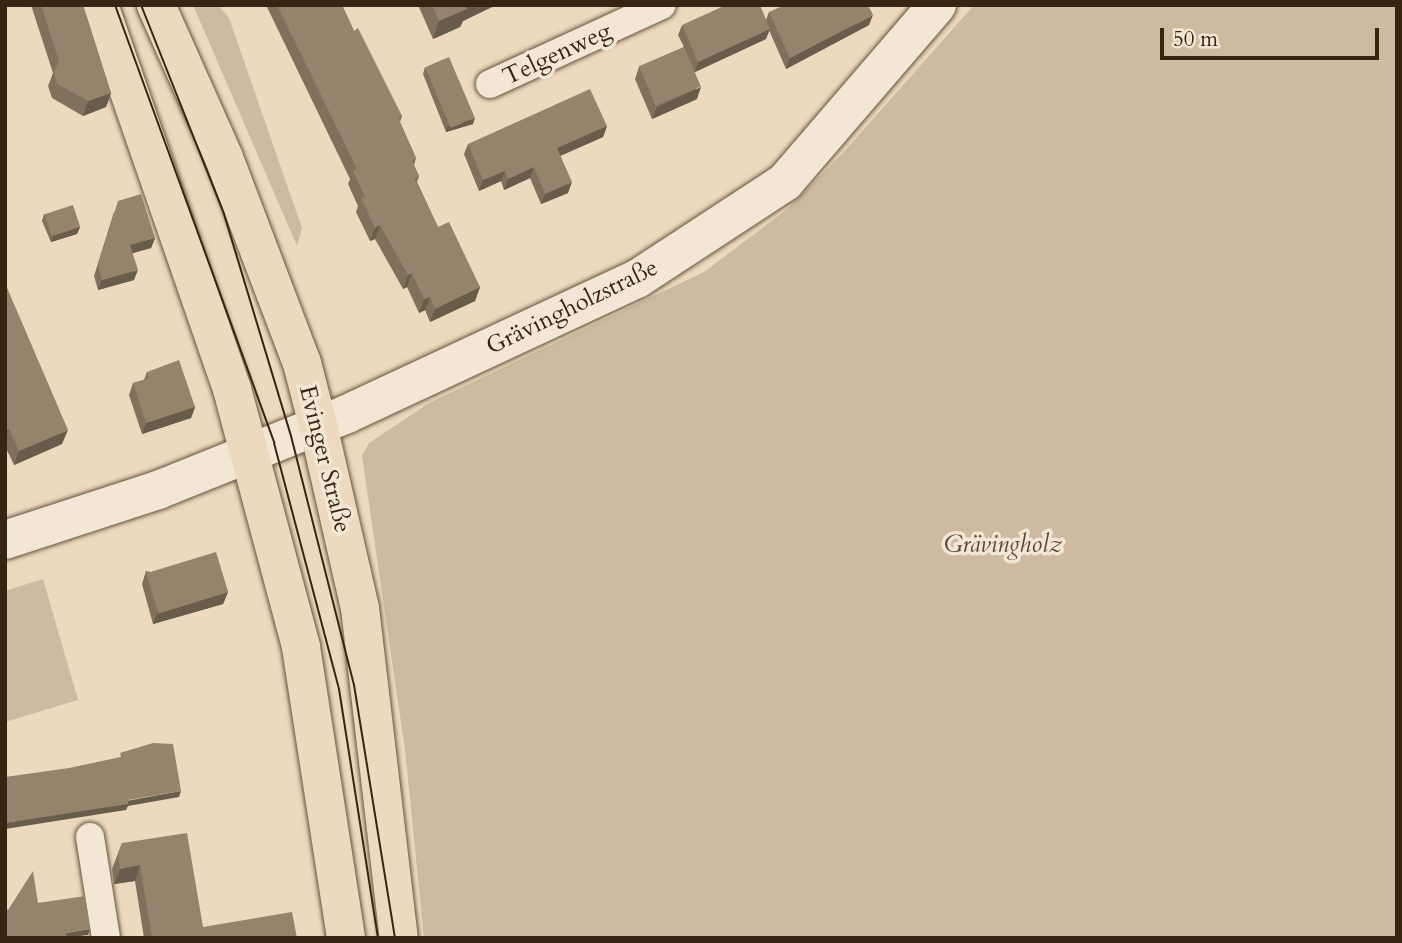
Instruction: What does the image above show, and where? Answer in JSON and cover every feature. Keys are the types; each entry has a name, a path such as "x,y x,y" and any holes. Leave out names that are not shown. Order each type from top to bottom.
{"main road":[{"path":"99,5 169,200 250,453 301,647 346,938"},
{"name":"Evinger Straße","path":"156,5 224,158 302,363 360,608 399,938"},
{"name":"Grävingholzstraße","path":"5,540 69,522 318,425 637,279 785,182 937,5"}],"street":[{"name":"Telgenweg","path":"490,84 662,5"},
{"path":"90,836 106,938"}],"green space":[{"path":"193,5 218,5 229,18 302,228 297,246"},
{"name":"Grävingholz","path":"974,5 1397,5 1397,938 424,938 405,750 362,456 369,443 429,403 704,272 786,210 842,154"},
{"path":"43,579 78,700 5,722 5,591"}],"building":[{"path":"41,5 83,5 111,93 88,101 57,84 54,72 59,61"},
{"path":"277,5 342,5 354,31 358,28 402,116 398,118 416,158 412,161 419,176 414,178 438,227 449,222 480,287 435,309 430,297 424,299 412,273 408,275 380,225 375,228 361,198 365,197 353,171 357,169"},
{"path":"432,5 465,5 467,9 439,21"},
{"path":"726,5 760,5 770,29 698,62 682,25"},
{"path":"785,5 868,5 873,15 790,58 769,12"},
{"path":"684,47 701,87 656,106 639,66"},
{"path":"449,57 475,118 451,128 425,67"},
{"path":"590,89 607,126 557,148 572,182 545,194 534,167 508,179 505,171 483,180 468,144"},
{"path":"141,194 155,238 130,245 138,270 102,280 98,265 118,201"},
{"path":"73,205 80,227 52,236 44,214"},
{"path":"5,283 68,430 19,451 9,429 5,431"},
{"path":"179,360 195,407 146,423 133,383 149,378 147,372"},
{"path":"216,552 228,592 158,614 146,573"},
{"path":"153,743 173,744 181,791 128,800 128,804 5,823 5,777 121,757 120,753"},
{"path":"187,833 203,927 292,912 297,938 147,938 152,937 140,865 120,869 118,853 122,843"},
{"path":"33,871 38,903 85,896 90,929 66,933 67,938 5,938 5,908 8,910"}],"tram line":[{"path":"115,5 274,443 339,689 378,938"},
{"path":"141,5 224,214 291,436 354,685 395,938"}]}
